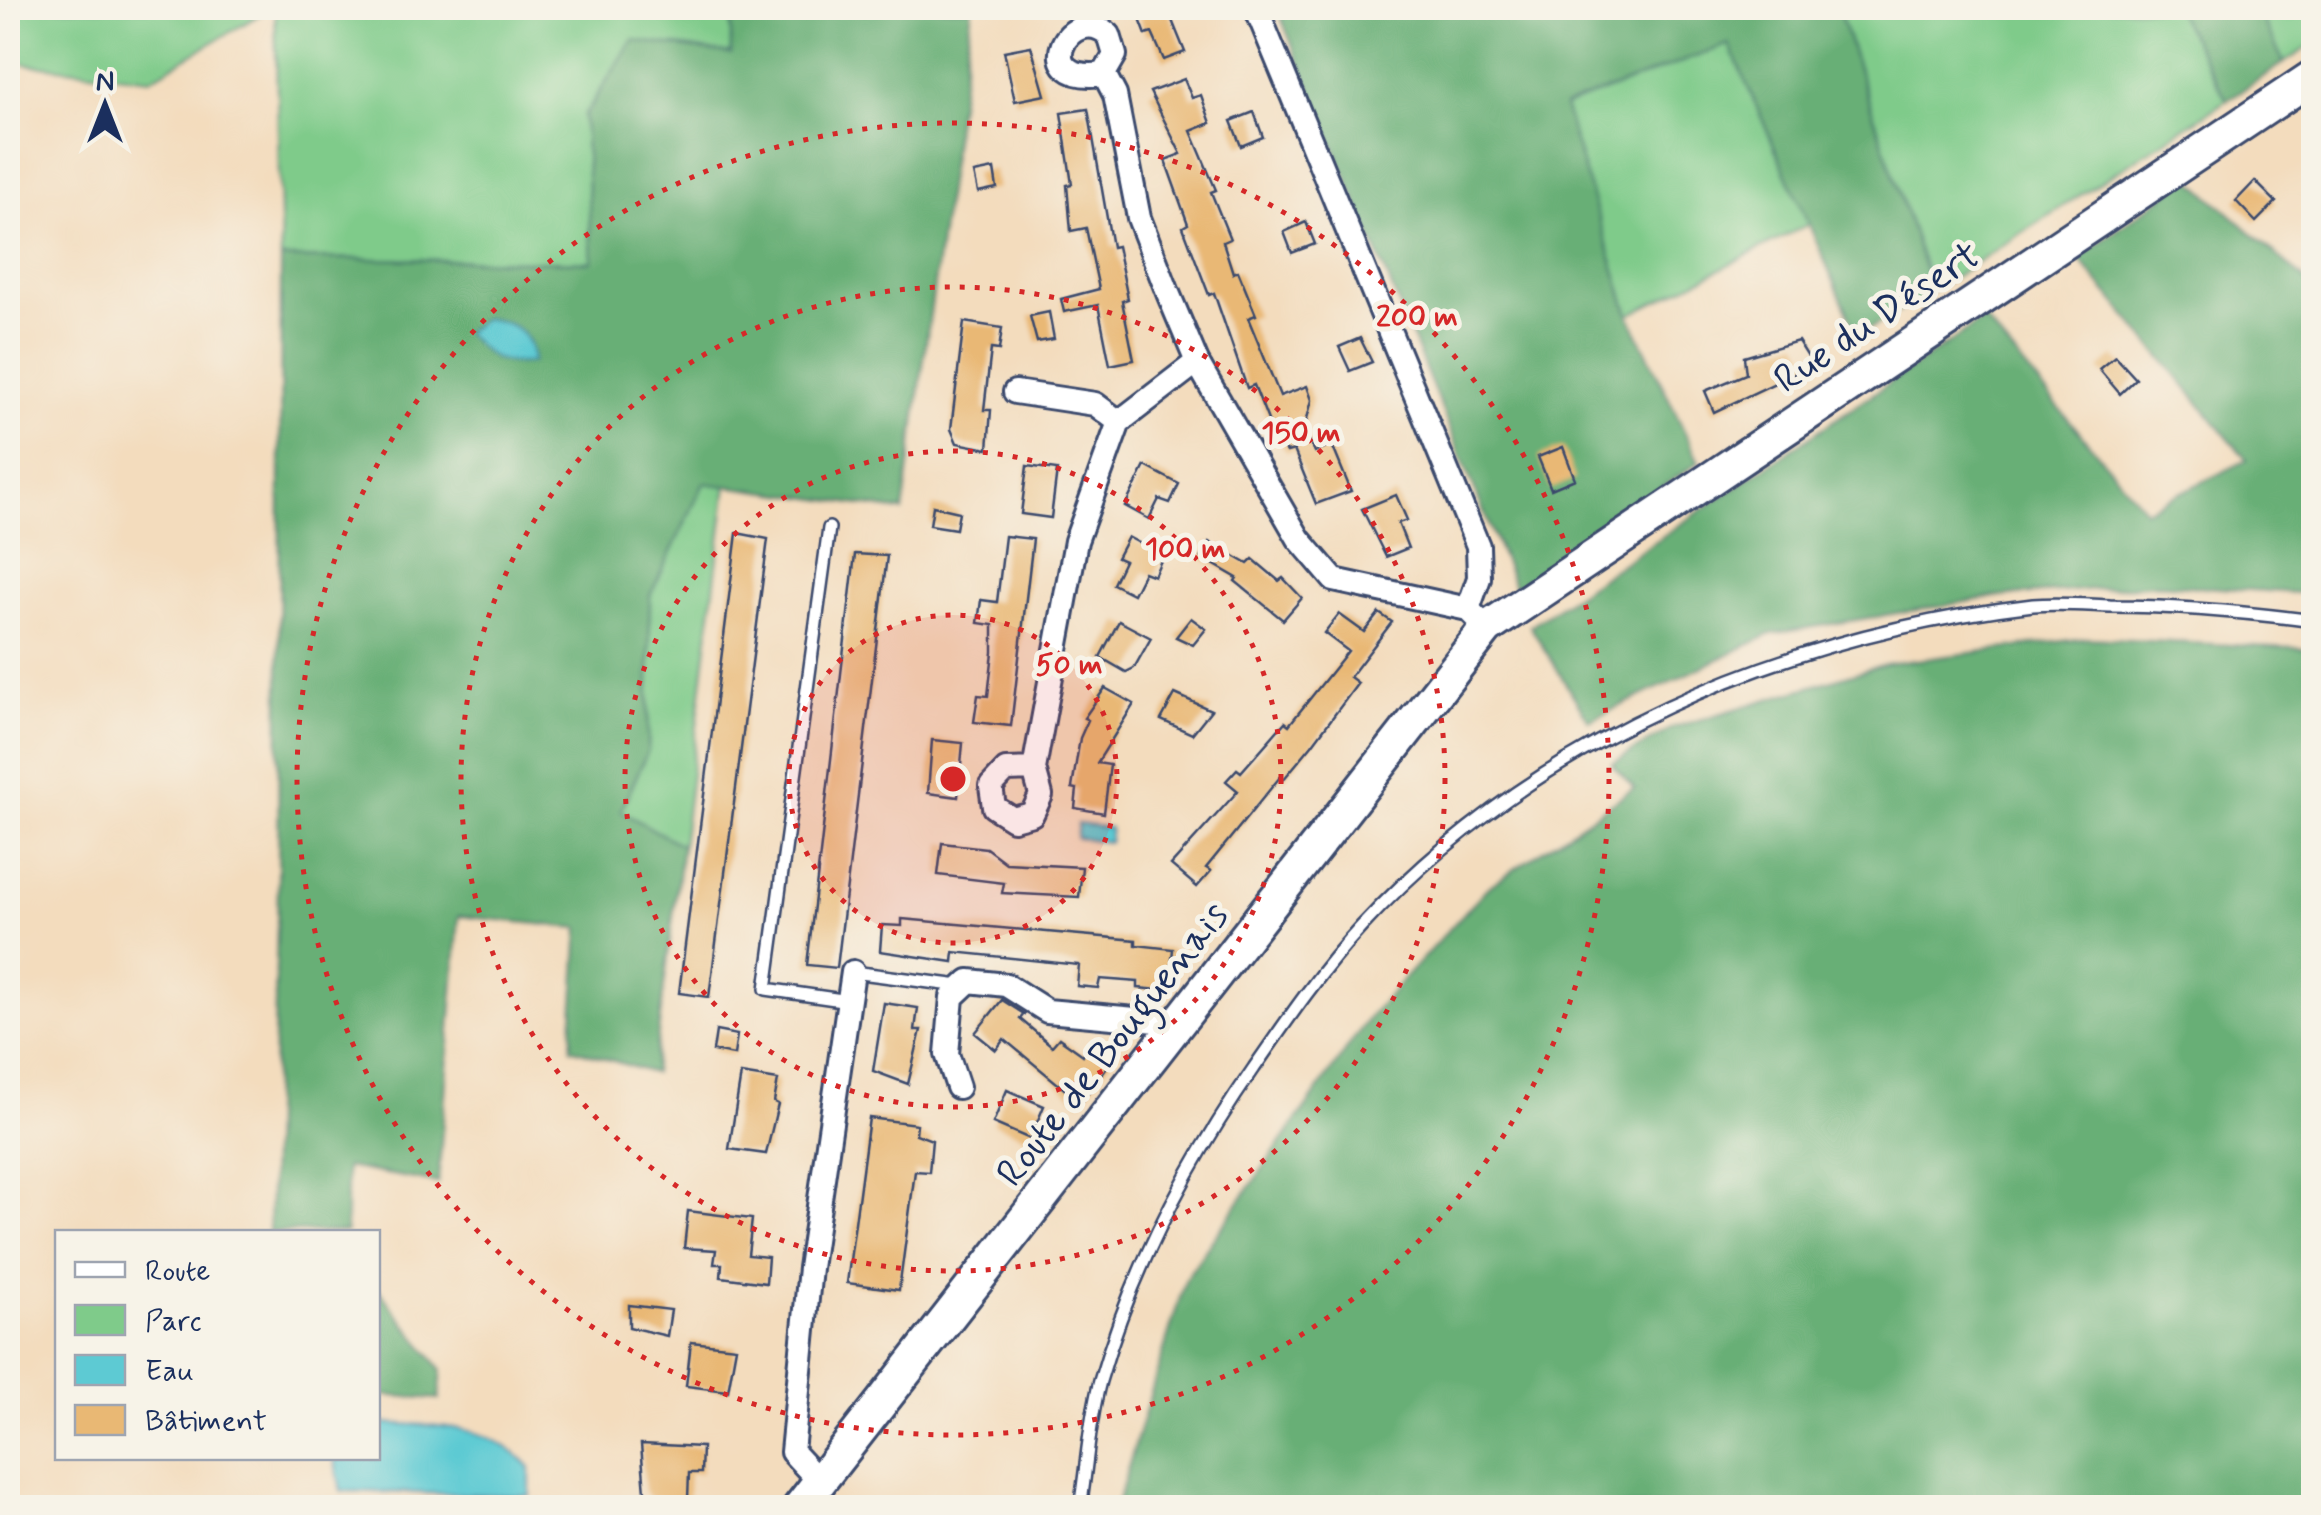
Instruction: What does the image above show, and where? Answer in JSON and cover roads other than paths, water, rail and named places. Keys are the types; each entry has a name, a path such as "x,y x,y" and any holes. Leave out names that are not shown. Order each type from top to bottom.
{"street":[{"path":"1104,74 1115,95 1138,218 1197,362 1262,481 1319,567 1334,580 1354,588 1433,599 1478,618 1478,546 1256,8"},
{"name":"Rue du Désert","path":"1478,618 2314,76"},
{"path":"1034,769 1076,541 1120,422 1197,362"},
{"path":"1015,392 1096,404 1120,422"},
{"name":"Route de Bouguenais","path":"799,1508 1173,1030 1478,618"},
{"path":"819,1481 792,1452 810,1268 852,972"},
{"path":"958,1087 948,1054 952,997 960,986 981,980 1006,986 1048,1010 1157,1022 1173,1030"}],"lane":[{"path":"830,528 766,989 849,1001"},
{"path":"1080,1508 1099,1384 1139,1272 1222,1114 1361,926 1453,839 1498,806 1558,763 1684,698 1845,638 2036,605 2204,607 2314,620"},
{"path":"852,972 960,986"}],"water":[{"path":"484,318 511,325 524,335 533,362 503,361 480,348 465,332"},
{"path":"1078,824 1110,828 1109,842 1076,838"},
{"path":"380,1423 440,1426 478,1434 514,1452 530,1467 530,1496 341,1491 334,1460 380,1460"}]}
